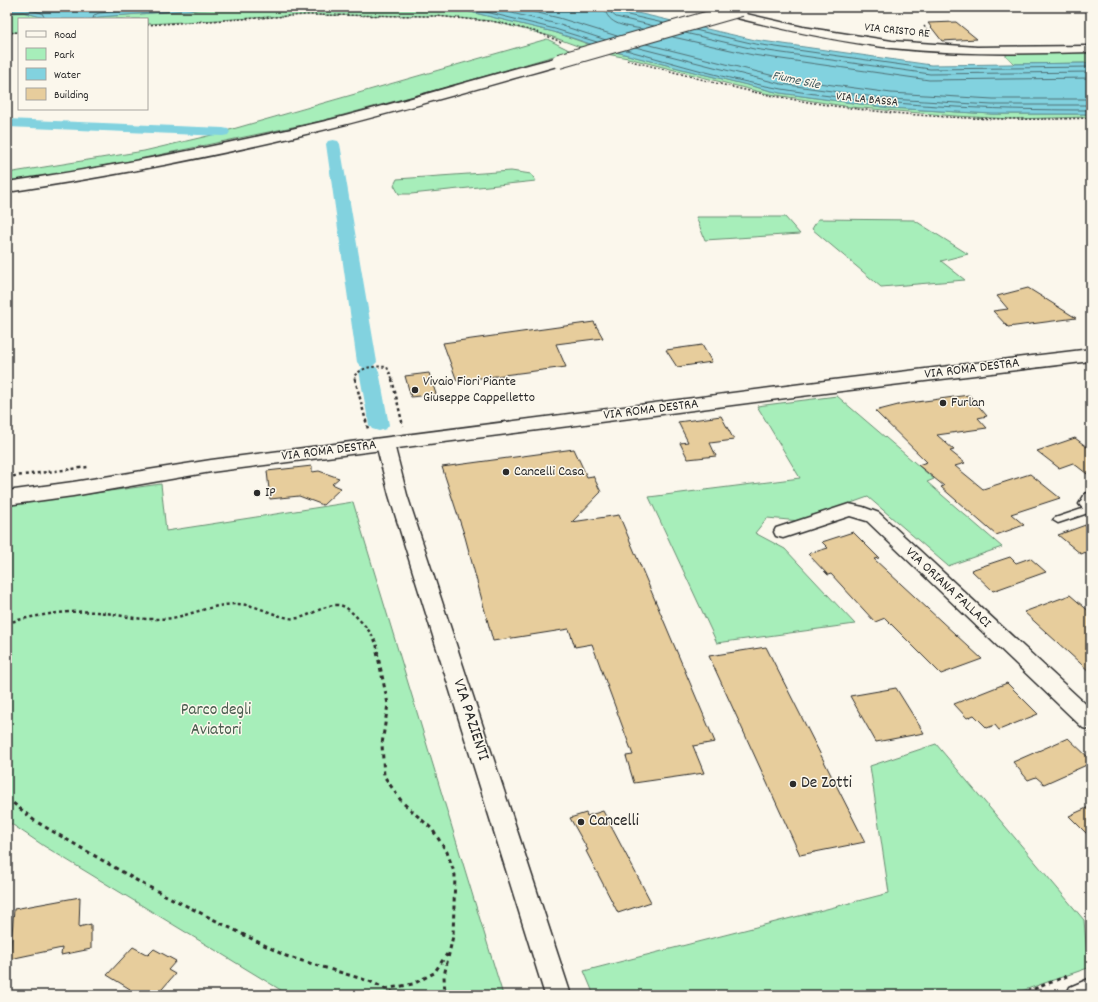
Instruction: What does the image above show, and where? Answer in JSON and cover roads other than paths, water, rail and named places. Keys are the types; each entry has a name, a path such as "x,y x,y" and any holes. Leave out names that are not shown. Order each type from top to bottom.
{"street":[{"name":"VIA CRISTO RE","path":"704,7 777,26 826,35 896,44 965,50 1091,49"},
{"path":"7,187 61,179 241,144 345,120 560,61 744,8"},
{"name":"VIA ROMA DESTRA","path":"7,487 95,476 211,466 825,387 1091,355"},
{"name":"VIA PAZIENTI","path":"378,445 398,495 558,995"},
{"name":"VIA ROMA DESTRA","path":"7,498 73,489 211,466"},
{"path":"1091,498 1088,504 1091,508"},
{"name":"VIA ORIANA FALLACI","path":"783,532 848,510 857,511 873,518 1091,722"}],"lane":[{"path":"1058,520 1091,508"}],"water":[{"path":"7,7 231,7 95,18 44,18 23,12 7,13"},
{"name":"Fiume Sile","path":"437,7 611,7 755,40 931,65 1091,63 1091,114 992,114 890,108 780,93 612,51 554,32 454,8"}],"waterway":[{"path":"7,123 223,132"},
{"path":"333,144 367,362"},
{"path":"369,371 379,425"}],"place":[{"name":"Vivaio Fiori Piante Giuseppe Cappelletto","path":"415,390"},
{"name":"Furlan","path":"943,403"},
{"name":"Cancelli Casa","path":"506,472"},
{"name":"IP","path":"257,493"},
{"name":"De Zotti","path":"793,784"},
{"name":"Cancelli","path":"581,822"}],"park label":[{"name":"Parco degli Aviatori","path":"216,721"}]}
